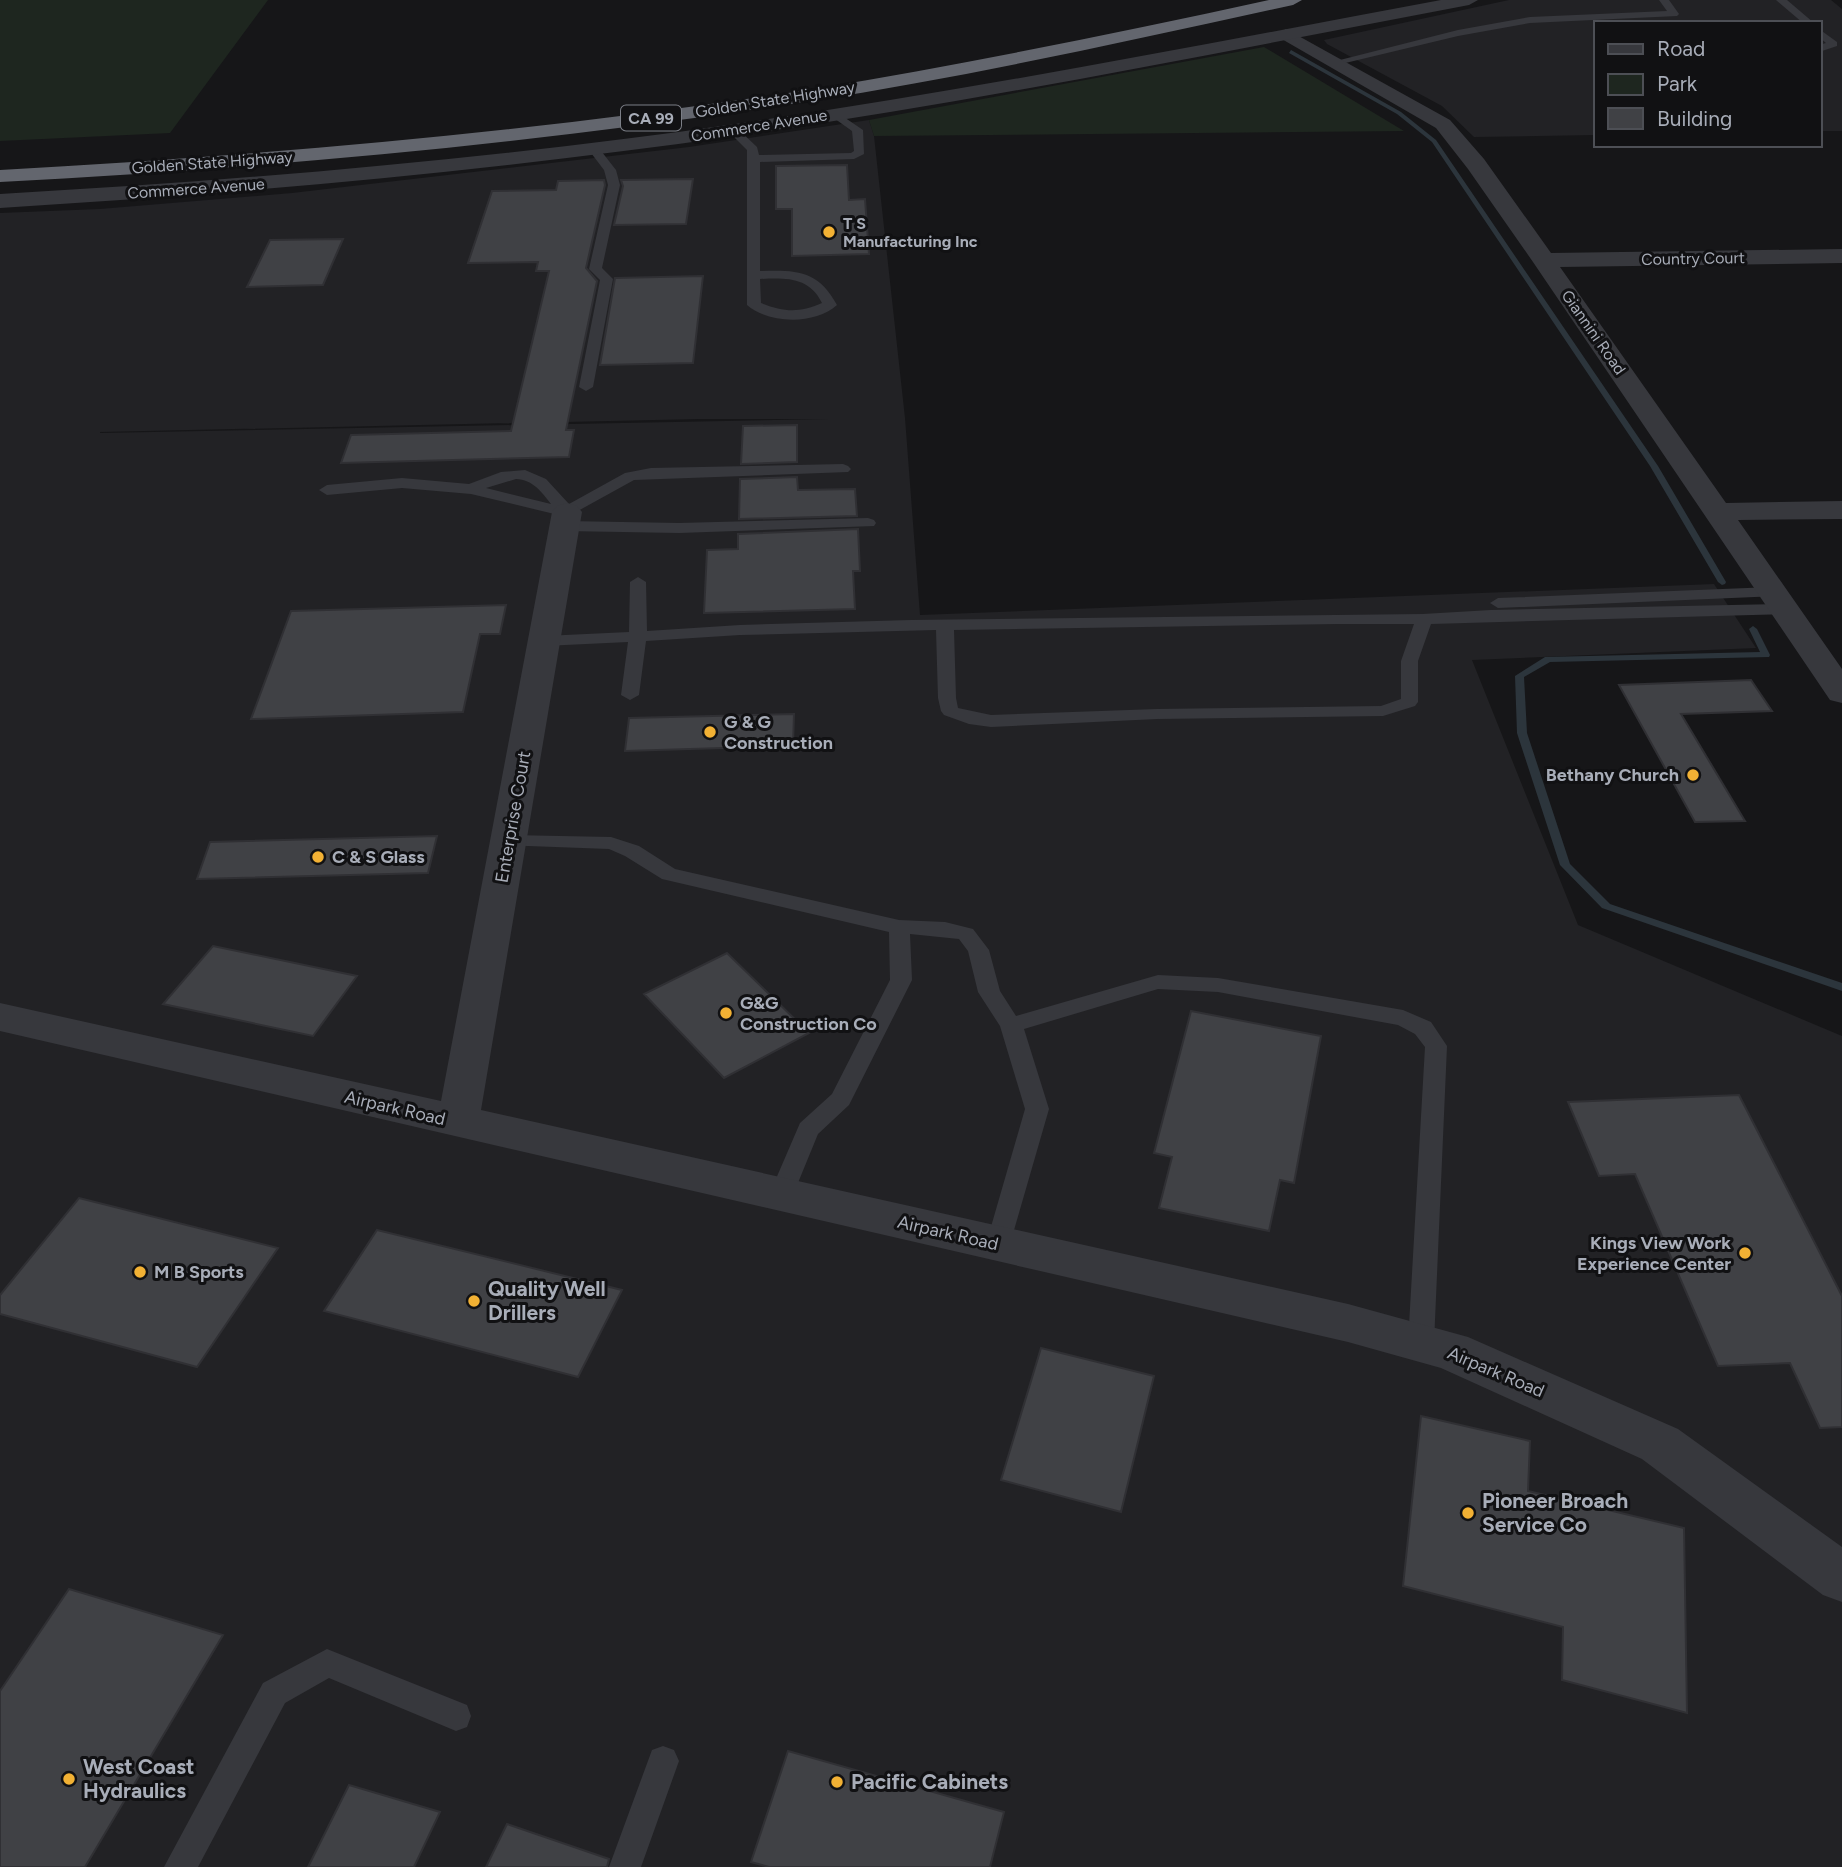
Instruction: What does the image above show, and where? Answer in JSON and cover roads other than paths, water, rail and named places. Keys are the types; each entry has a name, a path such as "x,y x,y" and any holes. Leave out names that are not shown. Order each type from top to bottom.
{"highway":[{"name":"Golden State Highway","path":"0,176 252,160 423,145 624,121 811,95 988,63 1293,0"}],"street":[{"name":"Commerce Avenue","path":"0,201 281,182 594,149 733,130 1469,0"},
{"name":"Giannini Road","path":"1286,34 1443,124 1476,164 1544,260 1842,693"},
{"name":"Country Court","path":"1544,260 1842,256"},
{"path":"1718,512 1842,510"},
{"name":"Enterprise Court","path":"458,1122 566,519"},
{"name":"Airpark Road","path":"0,1017 1348,1323 1451,1351 1660,1444 1842,1578"}],"lane":[{"path":"1337,62 1458,33 1530,20 1678,16 1664,0"},
{"path":"1781,0 1806,21"},
{"path":"1821,34 1833,44 1821,48"},
{"path":"754,159 855,156 860,152 857,130 835,114"},
{"path":"733,130 753,149 754,304 783,317 810,314 831,305 824,290 797,275 755,275"},
{"path":"586,387 607,279 595,269 614,185 610,170 594,149"},
{"path":"566,519 630,476 651,473 843,469"},
{"path":"471,489 499,476 527,476 539,480 566,519"},
{"path":"327,490 402,483 471,489 566,519 679,528 868,523"},
{"path":"630,695 638,636 638,582"},
{"path":"544,641 604,641 638,636 735,630 1423,619 1779,601"},
{"path":"945,625 947,698 950,711 969,718 991,721 1157,714 1383,711 1409,702 1413,686 1409,667 1424,632 1423,619"},
{"path":"509,841 611,843 632,851 669,874 900,927 945,929 966,934 978,950 989,992 1010,1025 1024,1061 1037,1109 998,1244"},
{"path":"781,1195 808,1129 841,1099 901,980 900,927"},
{"path":"1010,1025 1158,982 1218,985 1403,1018 1423,1028 1436,1046 1421,1343"},
{"path":"180,1867 274,1693 327,1664 456,1716"},
{"path":"625,1867 663,1761"}],"waterway":[{"path":"1291,52 1399,113 1434,141 1654,466 1722,582"},
{"path":"1753,629 1766,655 1548,659 1519,676 1522,733 1565,865 1606,906 1842,987"}],"place":[{"name":"T S Manufacturing Inc","path":"829,232"},
{"name":"G & G Construction","path":"710,732"},
{"name":"Bethany Church","path":"1693,775"},
{"name":"C & S Glass","path":"318,857"},
{"name":"G&G Construction Co","path":"726,1013"},
{"name":"Kings View Work Experience Center","path":"1745,1253"},
{"name":"M B Sports","path":"140,1272"},
{"name":"Quality Well Drillers","path":"474,1301"},
{"name":"Pioneer Broach Service Co","path":"1468,1513"},
{"name":"West Coast Hydraulics","path":"69,1779"},
{"name":"Pacific Cabinets","path":"837,1782"}]}
